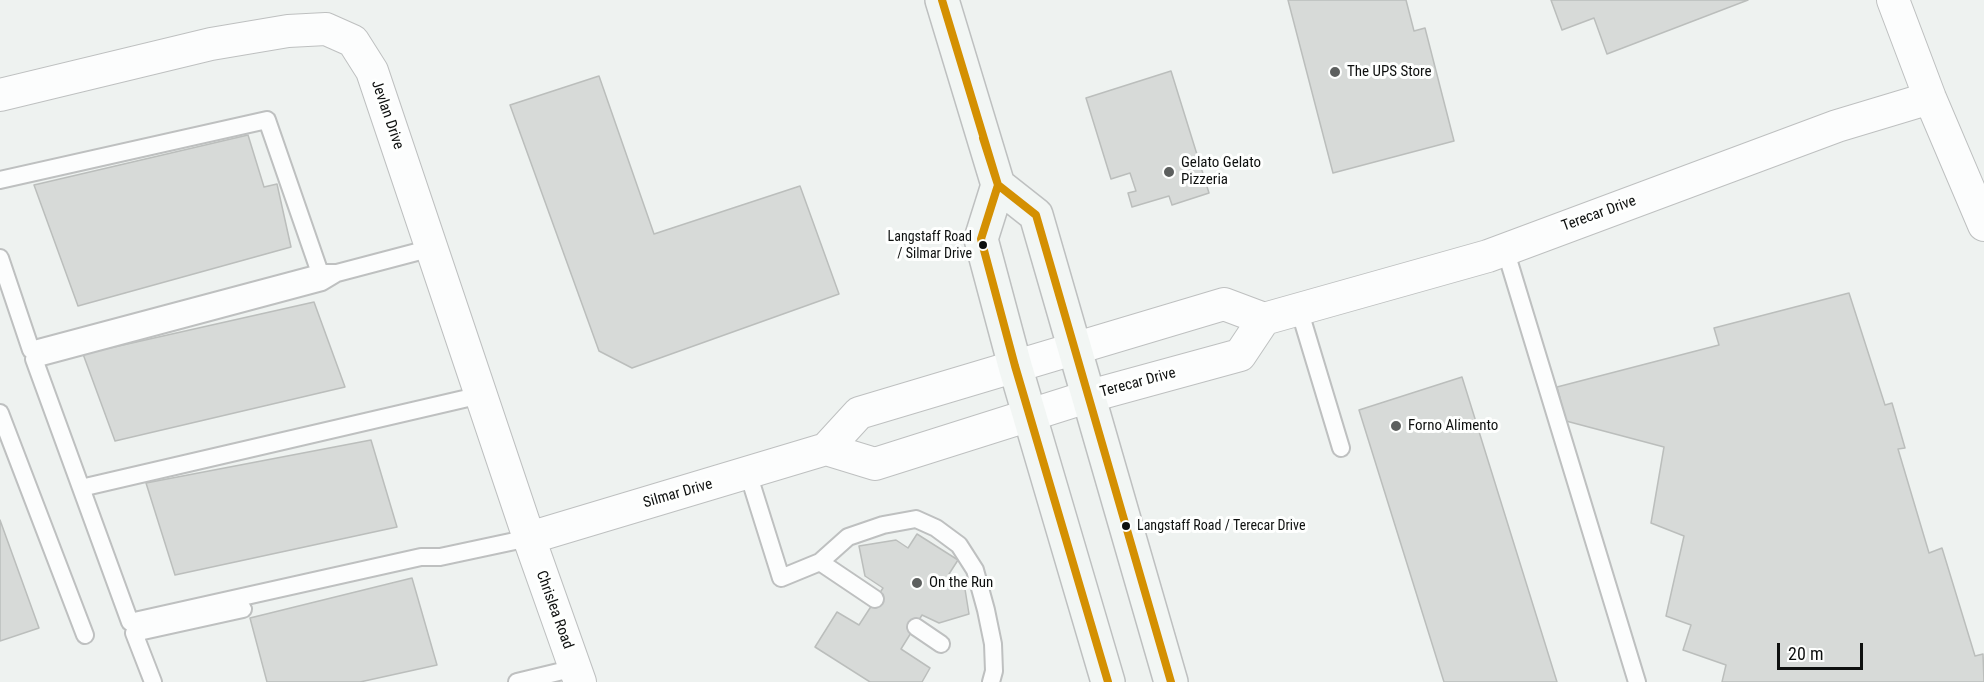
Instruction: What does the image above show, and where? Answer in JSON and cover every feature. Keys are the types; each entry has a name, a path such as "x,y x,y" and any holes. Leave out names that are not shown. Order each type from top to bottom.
{"main road":[{"path":"942,0 998,185 981,239 1015,366 1108,682"},
{"path":"998,185 1036,215 1171,682"}],"street":[{"path":"1893,0 1930,98 1984,225"},
{"name":"Jevlan Drive","path":"0,95 212,44 288,31 326,29 353,41 372,71 529,538"},
{"name":"Terecar Drive","path":"1030,415 1240,355 1264,319 1505,249 1837,126 1930,98"},
{"path":"1030,415 875,464 826,450 859,413 1015,366 1224,304 1264,319"},
{"name":"Silmar Drive","path":"529,538 826,450"},
{"name":"Chrislea Road","path":"529,538 578,675"}],"lane":[{"path":"0,180 267,120 320,273"},
{"path":"0,258 31,350 320,273 337,273 432,248"},
{"path":"1505,249 1637,682"},
{"path":"337,273 322,282 34,359 130,622 421,557 441,557 529,538"},
{"path":"1299,309 1341,448"},
{"path":"81,489 481,395"},
{"path":"0,412 85,635"},
{"path":"748,473 782,578 820,562 848,537 883,525 916,519 936,528 959,545 975,570 993,644 994,671 991,682"},
{"path":"153,682 134,633 423,567 441,557"},
{"path":"820,562 876,599"},
{"path":"916,627 940,644"},
{"path":"517,682 578,675"}],"building":[{"path":"1288,0 1406,0 1414,31 1425,28 1454,141 1333,173"},
{"path":"1551,0 1748,0 1607,54 1594,18 1562,30"},
{"path":"1171,71 1209,193 1172,205 1169,196 1132,207 1128,193 1136,191 1130,173 1111,179 1086,98"},
{"path":"599,76 654,234 800,186 839,294 632,368 599,351 510,105"},
{"path":"248,135 264,187 277,184 291,247 78,306 34,185"},
{"path":"1849,293 1885,405 1892,403 1905,448 1898,449 1929,553 1942,548 1975,656 1983,654 1984,682 1722,682 1726,665 1683,650 1691,625 1666,616 1684,536 1651,523 1664,447 1566,421 1557,387 1719,345 1714,328"},
{"path":"314,302 345,387 115,441 83,354"},
{"path":"1462,377 1557,682 1444,682 1359,410"},
{"path":"371,440 397,527 175,575 146,483"},
{"path":"0,520 39,628 0,641"},
{"path":"917,534 958,560 949,574 964,583 969,614 939,623 922,615 901,649 930,668 922,682 870,682 815,647 837,612 859,625 883,588 865,576 859,546 896,540 908,548"},
{"path":"412,578 437,665 360,682 267,682 250,618"}],"transit line":[{"path":"942,0 998,185 1036,215 1171,682"},
{"path":"983,138 998,185 981,239 1015,366 1108,682"}],"place":[{"name":"The UPS Store","path":"1335,72"},
{"name":"Gelato Gelato Pizzeria","path":"1169,172"},
{"name":"Langstaff Road / Silmar Drive","path":"983,245"},
{"name":"Forno Alimento","path":"1396,426"},
{"name":"Langstaff Road / Terecar Drive","path":"1126,526"},
{"name":"On the Run","path":"917,583"}]}
